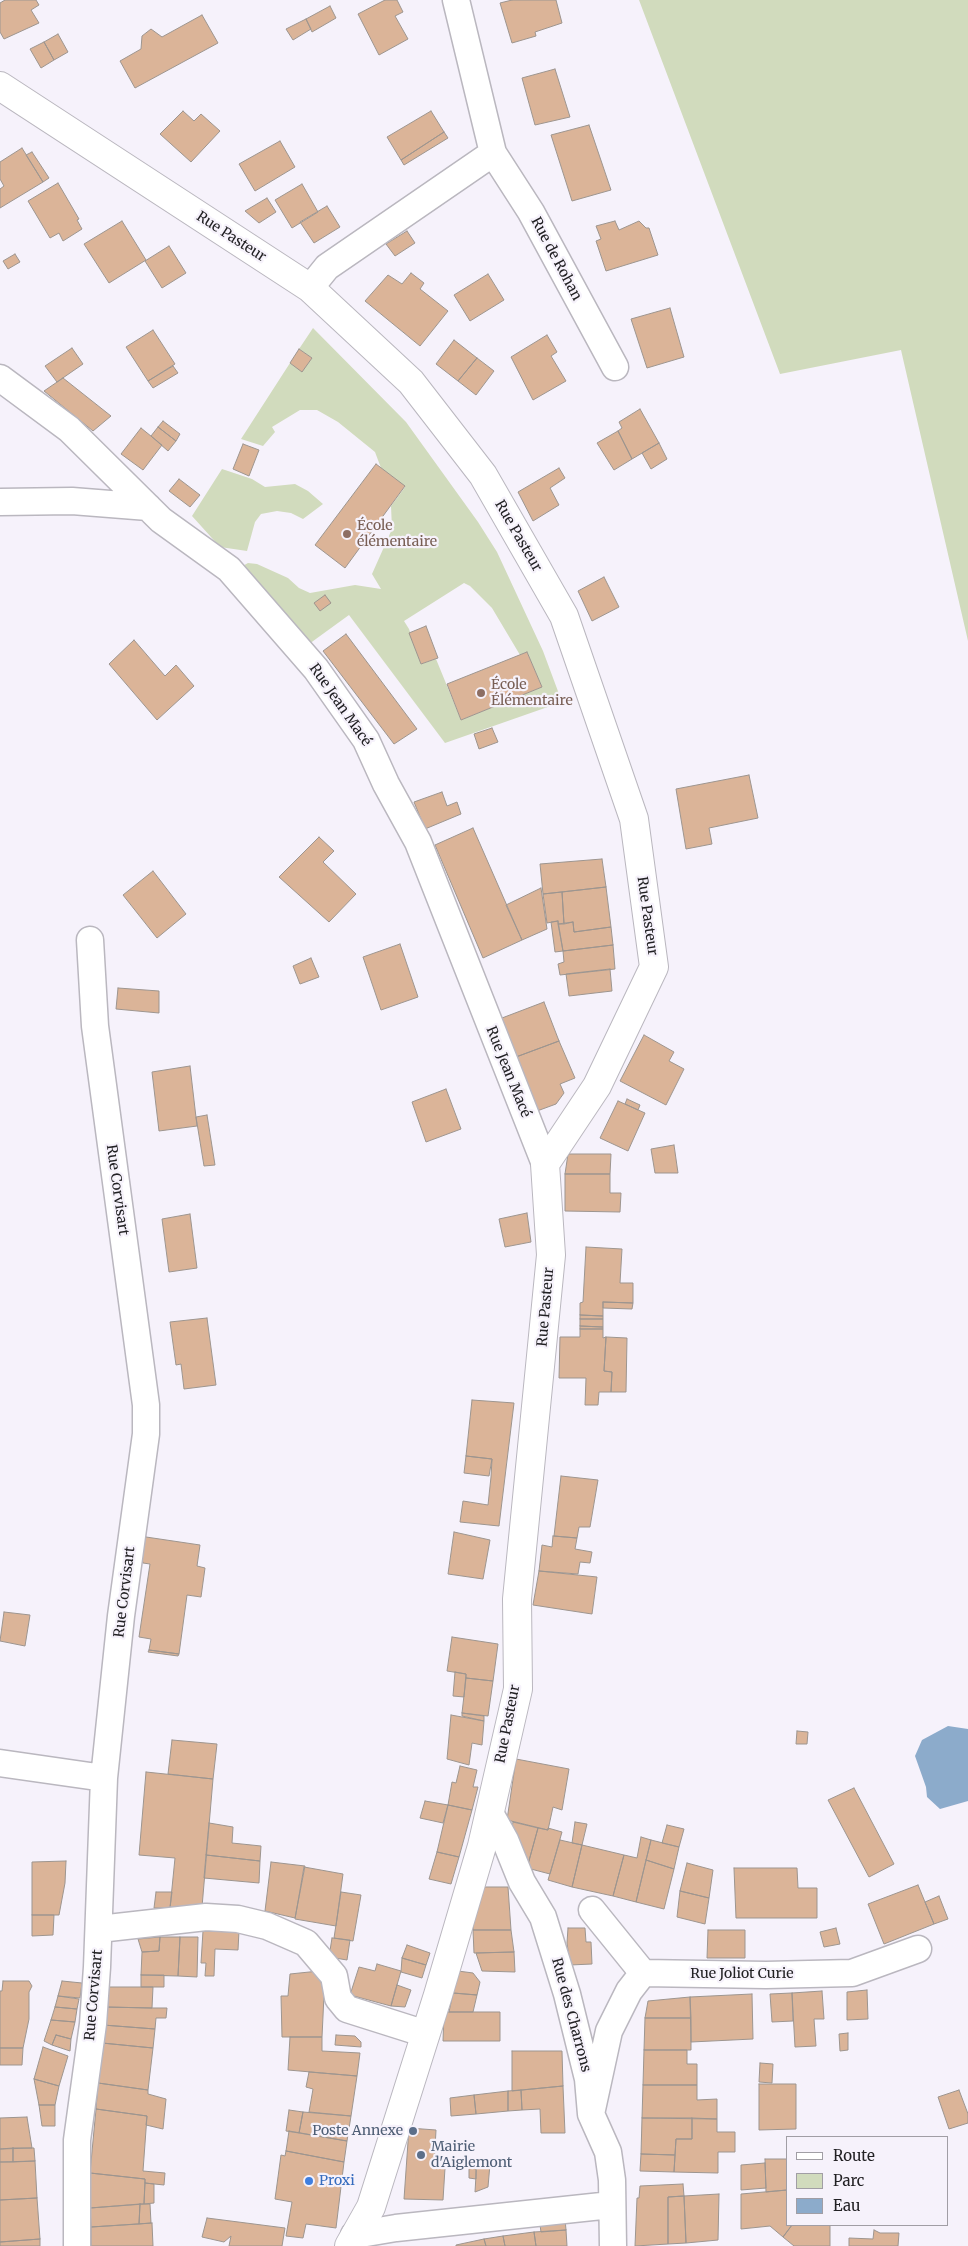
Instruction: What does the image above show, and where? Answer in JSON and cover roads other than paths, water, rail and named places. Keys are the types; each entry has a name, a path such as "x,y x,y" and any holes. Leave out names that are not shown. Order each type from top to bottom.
{"street":[{"name":"Rue de Rohan","path":"456,0 493,153 531,212 614,367"},
{"name":"Rue Pasteur","path":"0,86 310,288 411,382 483,475 564,616 634,819 654,966 597,1086 545,1164 548,1186 551,1255 517,1599 518,1689 482,1846 426,2034 371,2207 352,2241"},
{"path":"310,288 327,267 493,153"},
{"name":"Rue Jean Macé","path":"0,378 69,429 161,520 229,569 316,669 366,740 386,784 418,842 545,1164"},
{"path":"0,502 72,501 148,507"},
{"name":"Rue Corvisart","path":"77,2246 77,2140 93,2024 99,1929 104,1778 121,1616 146,1434 146,1405 95,1026 90,940"},
{"path":"0,1763 104,1778"},
{"name":"Rue des Charrons","path":"490,1812 505,1840 522,1882 543,1917 576,2028 588,2079 591,2114 608,2152 612,2180 613,2246"},
{"path":"592,1910 643,1973"},
{"path":"99,1929 206,1917 238,1918 267,1926 306,1943 334,1976 338,1998 346,2010 426,2034"},
{"name":"Rue Joliot Curie","path":"643,1973 766,1975 852,1973 918,1949"},
{"name":"Rue des Charrons","path":"591,2114 609,2031 628,1991 643,1973"},
{"path":"352,2241 396,2228 611,2206"}],"water":[{"path":"948,1726 968,1729 968,1801 940,1809 927,1797 926,1787 915,1756 922,1740"}],"place":[{"name":"École élémentaire","path":"347,534"},
{"name":"École Élémentaire","path":"481,693"},
{"name":"Poste Annexe","path":"413,2131"},
{"name":"Mairie d'Aiglemont","path":"421,2155"},
{"name":"Proxi","path":"309,2181"}]}
